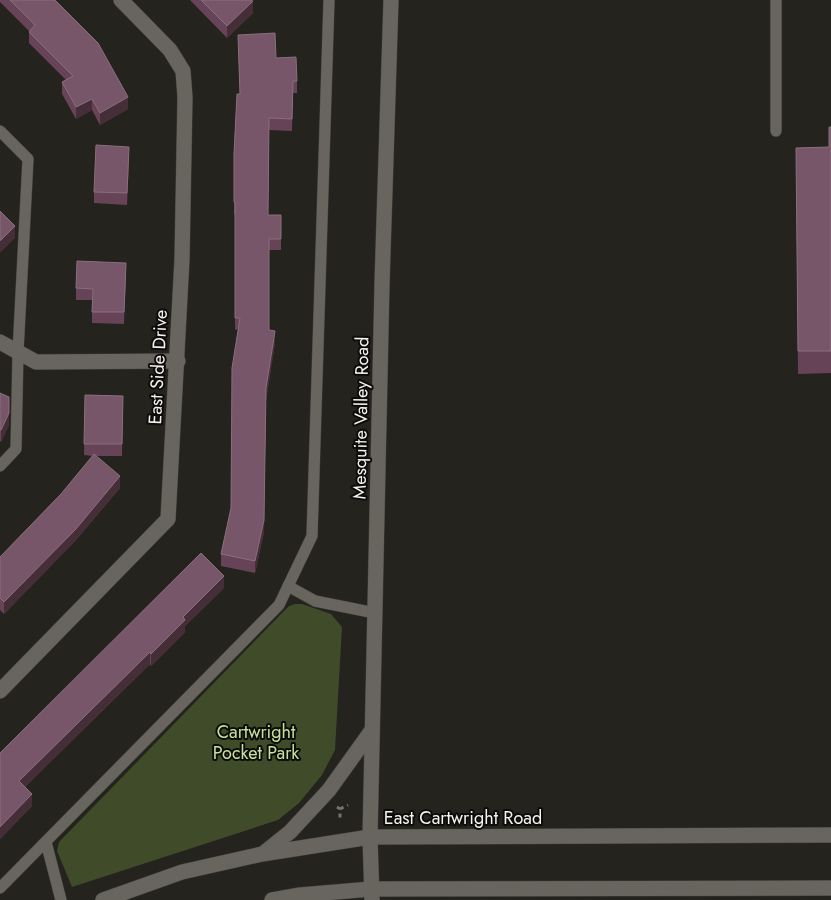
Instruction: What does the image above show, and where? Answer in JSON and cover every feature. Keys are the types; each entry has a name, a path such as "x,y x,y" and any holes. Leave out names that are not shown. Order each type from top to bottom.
{"street":[{"name":"East Side Drive","path":"0,692 168,519 178,361 182,250 185,97 183,71 170,50 122,0"},
{"name":"Mesquite Valley Road","path":"371,894 372,730 386,129 391,0"},
{"path":"0,342 36,362 178,361"},
{"path":"262,854 290,832 329,790 372,730"},
{"name":"East Cartwright Road","path":"103,900 182,872 262,854 370,837 831,835"},
{"path":"272,900 300,895 831,888"}],"lane":[{"path":"0,888 279,605 312,536 329,0"},
{"path":"776,0 776,132"},
{"path":"0,131 28,159 18,352 16,449 0,466"},
{"path":"288,586 315,601 375,613"},
{"path":"46,842 61,900"}],"path":[{"path":"340,809 348,805"}],"green space":[{"name":"Cartwright Pocket Park","path":"302,604 331,614 342,627 335,750 322,775 299,803 278,820 72,887 57,851 59,842 282,613 289,606"}],"building":[{"path":"10,0 55,0 98,43 128,97 100,113 92,99 76,107 62,82 73,76 29,32 35,25"},
{"path":"201,0 251,0 253,1 227,26"},
{"path":"275,33 276,58 296,57 297,81 293,81 292,119 269,118 268,215 281,215 281,239 269,239 269,330 275,331 266,388 264,520 255,561 221,554 231,508 232,368 240,318 235,318 234,202 237,94 240,94 238,35"},
{"path":"829,127 831,127 831,351 798,351 796,148 829,147"},
{"path":"96,145 129,147 127,193 94,192"},
{"path":"0,211 15,226 0,241"},
{"path":"77,261 126,263 124,312 92,312 93,289 76,288"},
{"path":"0,393 9,397 9,413 1,430 0,430"},
{"path":"85,395 123,396 122,444 84,444"},
{"path":"94,454 120,476 76,529 4,602 0,598 0,557 61,494"},
{"path":"201,553 224,576 183,617 185,620 151,654 150,652 19,781 32,794 0,827 0,753"}]}
